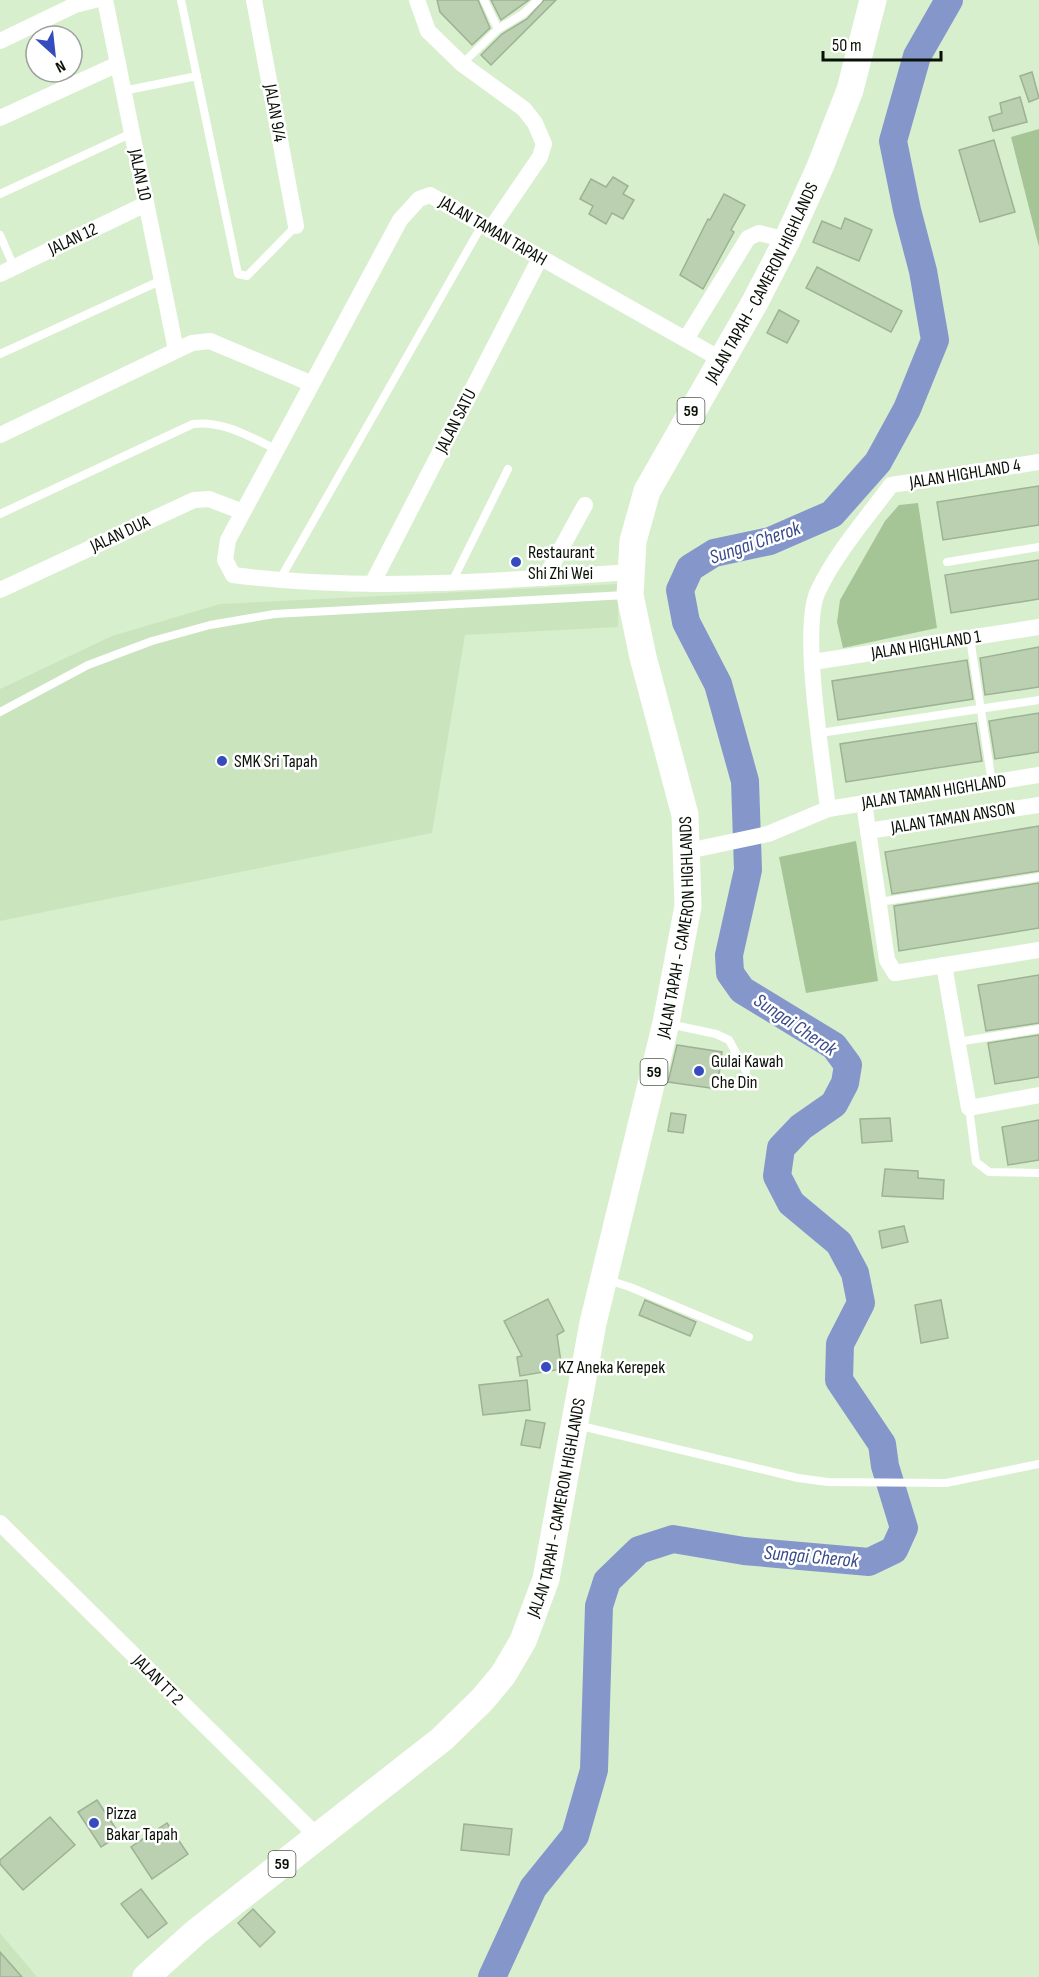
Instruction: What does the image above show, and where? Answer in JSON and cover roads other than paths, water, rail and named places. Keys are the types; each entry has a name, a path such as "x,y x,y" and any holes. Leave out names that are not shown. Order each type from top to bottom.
{"main road":[{"name":"JALAN TAPAH - CAMERON HIGHLANDS","path":"146,1977 196,1932 442,1739 482,1700 503,1675 523,1641 546,1579 573,1424 603,1279 666,1023 688,906 688,851 685,815 676,774 643,657 630,583 633,541 647,491 787,240 850,90 873,0"}],"street":[{"path":"0,41 75,5 95,0"},
{"name":"JALAN 10","path":"105,0 176,350"},
{"name":"JALAN 9/4","path":"254,0 296,226"},
{"path":"417,0 428,31 462,64 524,109 543,135 544,144 540,157 486,227"},
{"path":"0,118 118,64"},
{"name":"JALAN TAMAN TAPAH","path":"279,581 233,575 225,560 228,540 310,383 400,220 419,199 430,195 722,360"},
{"name":"JALAN 12","path":"7,270 146,204"},
{"path":"686,339 748,238 759,233 787,240"},
{"name":"JALAN SATU","path":"372,584 540,258"},
{"path":"1,432 192,343 210,341 310,383"},
{"name":"JALAN HIGHLAND 4","path":"813,662 810,626 817,593 833,565 891,485 1039,462"},
{"name":"JALAN DUA","path":"0,590 194,500 209,499 243,512"},
{"path":"545,578 585,505"},
{"path":"279,581 372,584 545,578 630,583"},
{"name":"JALAN HIGHLAND 1","path":"813,662 1039,627"},
{"path":"813,662 828,809"},
{"name":"JALAN TAMAN HIGHLAND","path":"688,851 768,834 828,809 1039,775"},
{"path":"864,803 887,960 895,973 1039,950"},
{"name":"JALAN TAMAN ANSON","path":"868,831 1039,805"},
{"path":"944,965 969,1108 1039,1095"},
{"name":"JALAN TT 2","path":"0,1523 316,1836"}],"lane":[{"path":"181,0 238,274 247,276 296,226"},
{"path":"484,0 498,29"},
{"path":"462,64 498,29 523,14 538,0"},
{"path":"123,91 197,76"},
{"path":"0,194 132,133"},
{"path":"279,581 486,227"},
{"path":"0,235 7,270"},
{"path":"0,354 162,280"},
{"path":"0,514 193,424 207,422 222,426 276,449"},
{"path":"452,582 508,469"},
{"path":"947,562 1039,547"},
{"path":"0,712 88,665 153,641 210,625 274,614 630,583"},
{"path":"970,638 992,783"},
{"path":"820,734 1039,700"},
{"path":"879,902 1039,877"},
{"path":"666,1023 716,1034 729,1040 746,1071"},
{"path":"957,1042 1039,1029"},
{"path":"969,1108 976,1162 989,1172 1039,1173"},
{"path":"603,1279 630,1287 750,1337"},
{"path":"573,1424 798,1478 946,1484 1039,1464"}],"waterway":[{"name":"Sungai Cherok","path":"492,1977 533,1888 575,1836 594,1770 599,1606 607,1581 639,1550 673,1539 744,1551 869,1562 894,1550 904,1528 885,1466 882,1444 839,1380 840,1344 861,1303 855,1273 839,1243 791,1203 777,1176 781,1148 801,1127 834,1104 845,1083 848,1065 834,1046 742,990 730,973 729,955 748,870 745,781 718,684 686,622 680,590 690,568 714,553 770,541 832,514 878,462 907,409 935,340 923,271 907,210 893,141 917,56 949,0"}],"place":[{"name":"Restaurant Shi Zhi Wei","path":"516,562"},
{"name":"SMK Sri Tapah","path":"222,761"},
{"name":"Gulai Kawah Che Din","path":"699,1071"},
{"name":"KZ Aneka Kerepek","path":"546,1367"},
{"name":"Pizza Bakar Tapah","path":"94,1823"}]}
